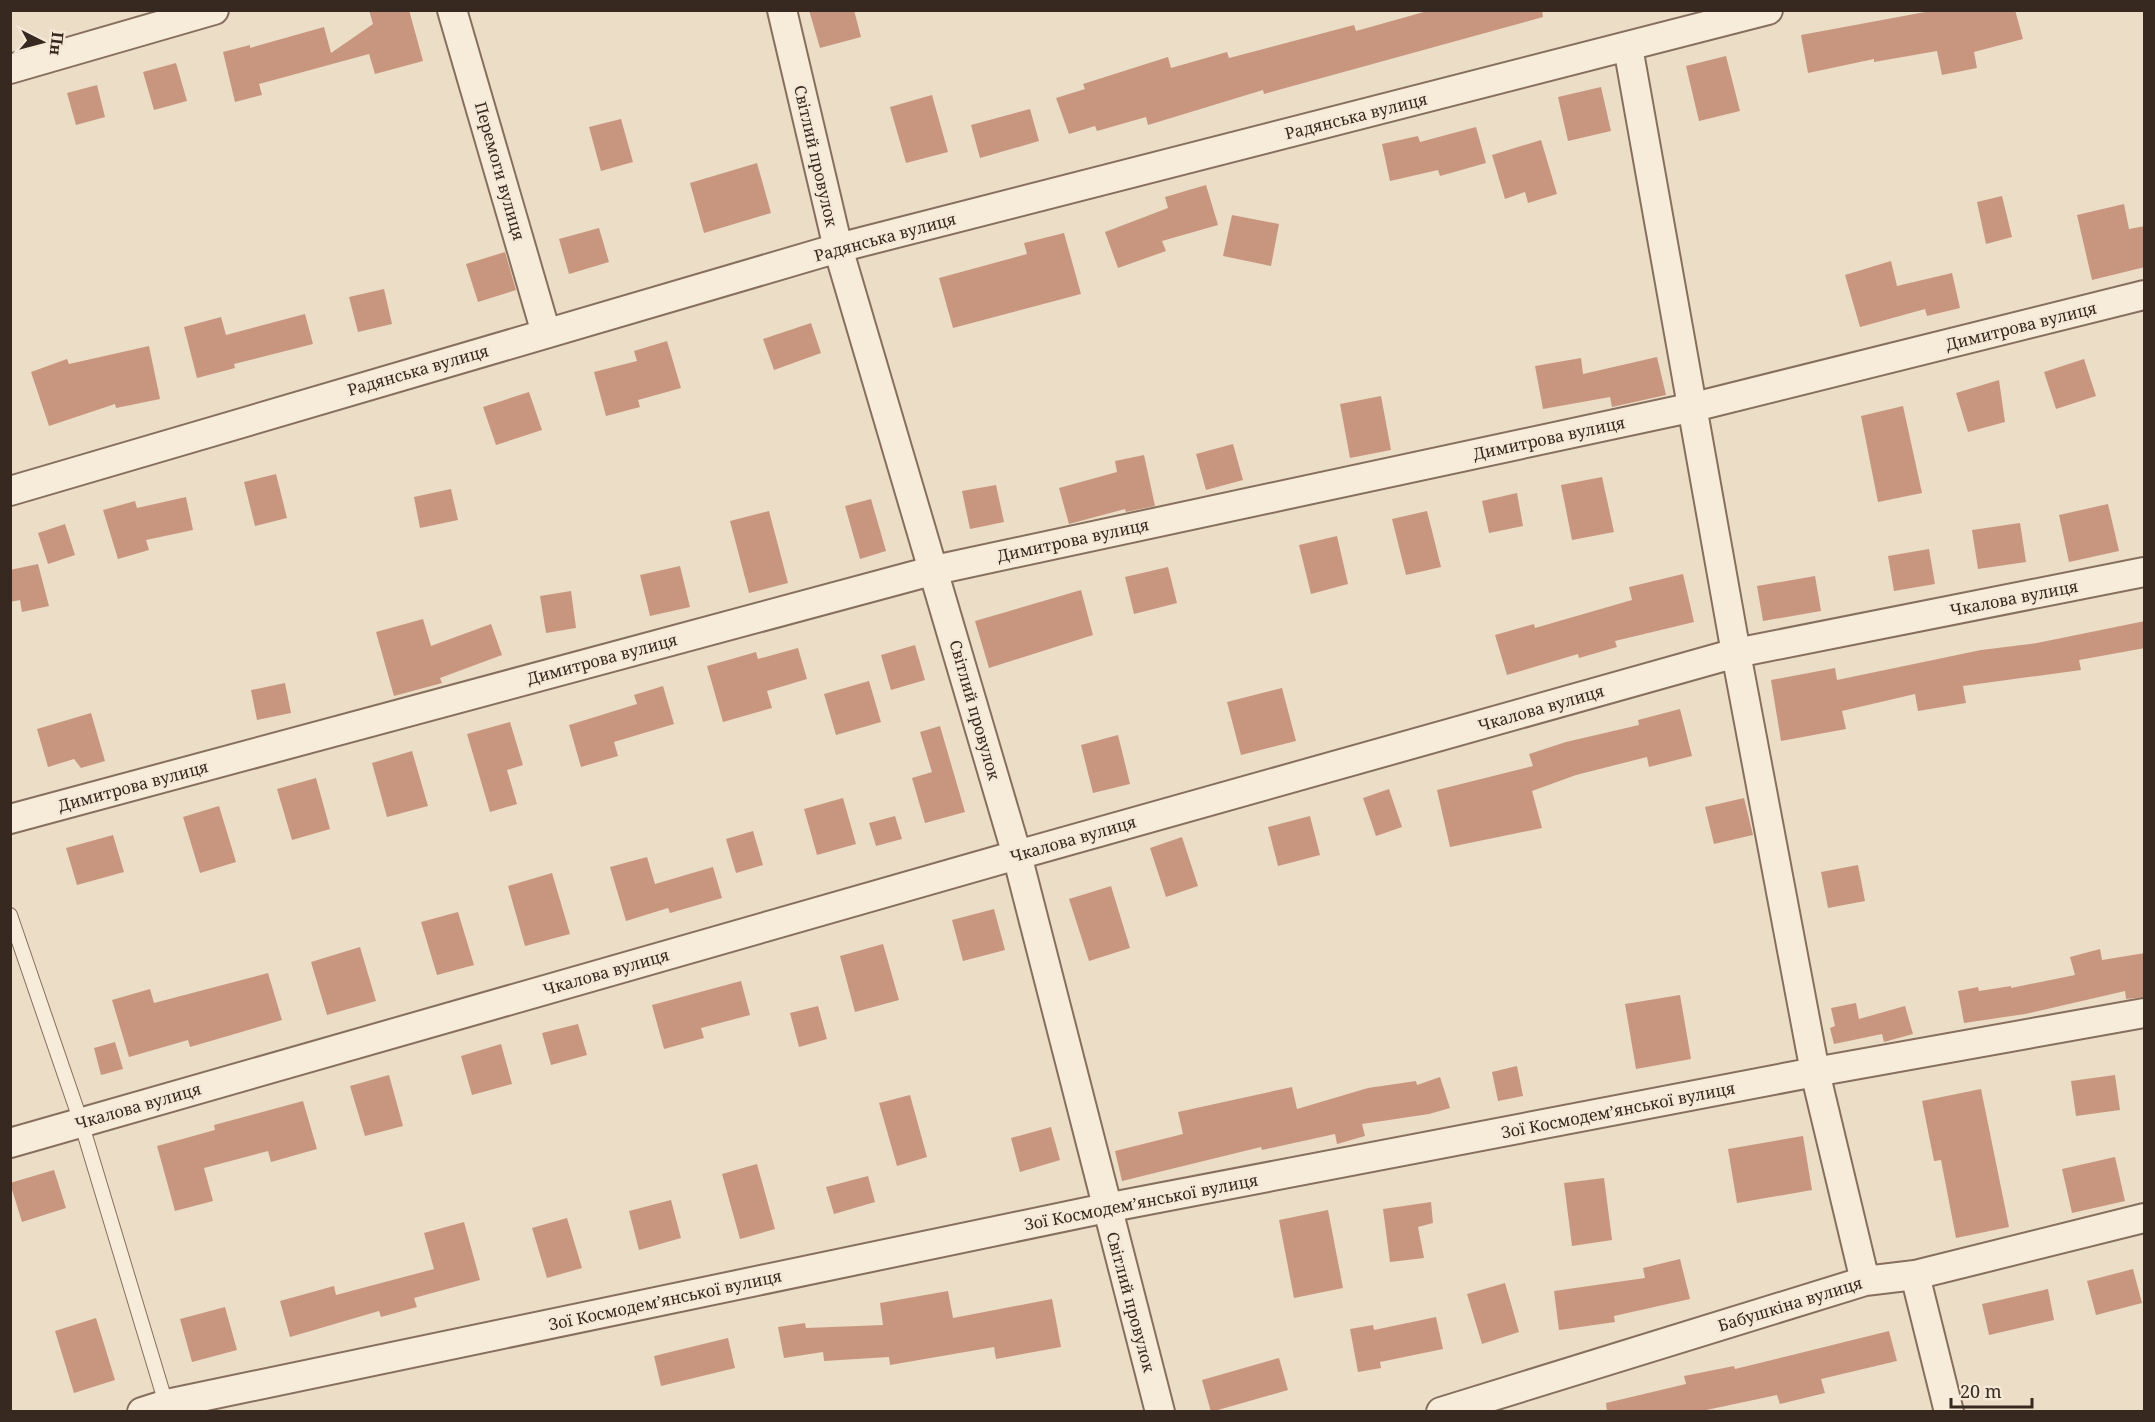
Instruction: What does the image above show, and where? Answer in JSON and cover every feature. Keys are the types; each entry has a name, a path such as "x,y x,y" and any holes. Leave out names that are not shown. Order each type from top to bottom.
{"street":[{"path":"10,69 214,10"},
{"name":"Перемоги вулиця","path":"452,10 546,333"},
{"name":"Світлий провулок","path":"782,10 838,248 1017,855 1160,1412"},
{"name":"Радянська вулиця","path":"10,491 838,248 1768,10"},
{"path":"1628,47 1694,407 1736,653 1815,1072 1864,1281"},
{"name":"Димитрова вулиця","path":"10,819 934,570 1694,407 2145,295"},
{"name":"Чкалова вулиця","path":"10,1143 1017,855 1736,653 2145,572"},
{"name":"Зої Космодем’янської вулиця","path":"159,1409 1106,1208 1815,1072 2145,1013"},
{"name":"Бабушкіна вулиця","path":"1442,1412 1864,1281 1915,1275 2145,1218"},
{"path":"1915,1275 1949,1412"}],"lane":[{"path":"10,915 81,1122 159,1409"}],"building":[{"path":"369,10 409,10 423,61 375,74 369,54 259,84 262,95 235,102 223,52 250,45 250,48 324,27 331,53 373,24"},
{"path":"809,10 854,10 861,37 820,48"},
{"path":"1431,10 1542,10 1543,17 1264,94 1263,90 1148,125 1146,117 1097,131 1095,126 1069,134 1056,98 1085,89 1083,84 1168,57 1171,68 1227,52 1229,58 1354,25 1356,31"},
{"path":"1936,10 2015,10 2023,39 1974,52 1977,68 1942,75 1937,51 1874,62 1874,59 1808,73 1801,35"},
{"path":"1726,56 1740,111 1699,121 1686,66"},
{"path":"176,63 187,101 154,110 143,72"},
{"path":"97,85 105,117 76,125 67,93"},
{"path":"1601,87 1611,131 1568,141 1558,97"},
{"path":"932,95 948,152 906,163 890,107"},
{"path":"1030,109 1039,141 980,158 971,125"},
{"path":"621,119 633,162 601,171 589,127"},
{"path":"1476,127 1486,163 1440,176 1438,170 1390,181 1382,144 1418,136 1420,142"},
{"path":"1541,140 1557,194 1528,203 1525,192 1505,199 1492,155"},
{"path":"757,163 771,213 704,233 690,183"},
{"path":"1206,185 1218,225 1162,241 1166,251 1118,268 1105,232 1168,208 1165,197"},
{"path":"2002,196 2012,237 1986,244 1977,202"},
{"path":"2124,204 2129,229 2145,226 2145,267 2092,280 2077,215"},
{"path":"1232,215 1279,224 1271,266 1223,256"},
{"path":"599,228 609,262 569,274 559,239"},
{"path":"1064,233 1081,294 953,328 939,278 1027,254 1024,243"},
{"path":"505,252 516,290 478,302 466,264"},
{"path":"1891,261 1897,286 1952,273 1960,308 1927,316 1925,309 1860,327 1845,275"},
{"path":"384,289 392,324 358,332 349,297"},
{"path":"305,314 313,344 234,364 235,368 197,378 184,327 221,317 226,335"},
{"path":"811,323 821,353 774,370 763,339"},
{"path":"667,341 681,388 638,400 640,407 606,416 594,372 637,361 634,351"},
{"path":"149,346 160,399 116,408 115,404 49,426 31,372 67,359 69,364"},
{"path":"1657,357 1666,395 1612,407 1610,397 1543,409 1535,366 1581,358 1583,374"},
{"path":"2084,359 2096,396 2056,409 2044,372"},
{"path":"1999,380 2005,422 1968,432 1956,393"},
{"path":"529,392 542,430 496,445 483,407"},
{"path":"1381,396 1391,450 1350,458 1340,404"},
{"path":"1903,406 1922,493 1878,502 1861,416"},
{"path":"1233,444 1243,480 1206,490 1196,454"},
{"path":"1144,455 1155,506 1126,512 1125,509 1069,524 1059,488 1117,472 1115,461"},
{"path":"276,474 287,518 255,526 244,482"},
{"path":"1602,477 1614,532 1572,540 1561,485"},
{"path":"996,485 1004,522 970,529 962,491"},
{"path":"451,489 458,520 420,528 414,497"},
{"path":"1517,493 1523,526 1489,533 1482,501"},
{"path":"186,497 193,530 146,540 149,550 118,559 103,510 135,501 137,508"},
{"path":"871,499 886,551 860,559 845,506"},
{"path":"2108,504 2119,551 2069,562 2059,515"},
{"path":"769,511 788,583 749,593 730,521"},
{"path":"1427,511 1441,567 1406,575 1392,519"},
{"path":"2020,523 2026,562 1978,569 1972,530"},
{"path":"65,524 75,555 48,564 38,533"},
{"path":"1337,536 1348,584 1311,594 1299,545"},
{"path":"1929,549 1935,584 1894,591 1888,556"},
{"path":"38,564 49,606 22,612 20,600 10,602 10,570"},
{"path":"680,566 690,607 650,616 640,575"},
{"path":"1168,567 1177,603 1134,614 1125,577"},
{"path":"1683,574 1694,622 1615,641 1617,647 1579,658 1578,654 1507,675 1495,635 1534,624 1535,628 1632,600 1629,587"},
{"path":"1815,576 1821,611 1763,621 1757,586"},
{"path":"1081,590 1093,635 989,668 975,621"},
{"path":"571,591 576,628 546,633 540,596"},
{"path":"423,619 431,646 491,624 502,655 440,678 442,683 394,696 376,632"},
{"path":"2145,621 2145,648 2079,660 2081,670 1963,686 1966,703 1918,711 1915,694 1842,711 1846,729 1781,741 1771,680 1835,668 1837,680 1981,650 2037,643"},
{"path":"915,645 925,680 891,690 881,655"},
{"path":"798,648 807,679 767,691 772,708 723,722 707,666 756,652 758,659"},
{"path":"869,681 881,722 836,735 824,694"},
{"path":"285,683 291,713 257,720 251,690"},
{"path":"663,686 674,724 614,742 618,756 581,767 569,725 637,704 634,695"},
{"path":"1282,688 1296,741 1241,755 1227,702"},
{"path":"1680,709 1692,756 1649,767 1647,757 1576,775 1532,791 1542,828 1450,847 1437,790 1533,766 1529,754 1566,742 1639,725 1638,720"},
{"path":"91,713 105,761 81,768 74,759 48,767 37,729"},
{"path":"510,722 523,765 507,770 517,804 490,812 467,734"},
{"path":"940,726 965,812 925,823 912,778 932,772 920,732"},
{"path":"1118,735 1130,784 1093,793 1081,745"},
{"path":"412,751 428,806 387,817 372,763"},
{"path":"316,778 330,829 292,840 277,789"},
{"path":"1389,789 1402,827 1376,836 1363,798"},
{"path":"843,798 856,844 817,855 804,809"},
{"path":"1744,798 1753,835 1714,844 1705,807"},
{"path":"219,806 236,862 200,873 183,817"},
{"path":"895,816 902,839 876,846 869,823"},
{"path":"1310,816 1320,855 1278,866 1268,827"},
{"path":"753,831 763,865 736,873 726,839"},
{"path":"113,835 124,872 77,885 66,848"},
{"path":"1182,837 1198,886 1166,897 1150,848"},
{"path":"647,857 655,884 713,867 722,898 670,913 668,908 626,921 610,867"},
{"path":"1858,865 1865,901 1828,908 1821,872"},
{"path":"552,873 570,934 525,946 508,886"},
{"path":"1111,886 1130,948 1089,961 1069,899"},
{"path":"994,909 1005,950 963,961 952,920"},
{"path":"458,912 474,965 437,975 421,922"},
{"path":"883,944 899,1000 855,1012 840,956"},
{"path":"360,947 376,1001 327,1015 311,962"},
{"path":"2100,949 2102,960 2145,953 2145,997 2126,999 2125,991 2025,1014 1964,1023 1958,991 1978,987 1979,991 2011,986 2011,988 2075,975 2070,957"},
{"path":"268,973 282,1020 190,1047 188,1040 129,1057 112,1000 150,989 154,1003"},
{"path":"741,981 750,1015 701,1028 704,1038 664,1049 652,1005"},
{"path":"1680,995 1691,1059 1636,1069 1625,1004"},
{"path":"1856,1003 1859,1019 1905,1006 1913,1034 1884,1042 1882,1034 1834,1044 1830,1028 1835,1026 1831,1008"},
{"path":"818,1006 827,1039 799,1047 790,1013"},
{"path":"578,1024 587,1055 551,1065 542,1033"},
{"path":"115,1042 123,1069 101,1075 94,1048"},
{"path":"501,1044 512,1084 472,1095 461,1056"},
{"path":"1517,1066 1523,1096 1498,1101 1492,1072"},
{"path":"389,1075 403,1126 365,1136 350,1086"},
{"path":"2115,1075 2120,1110 2076,1116 2071,1081"},
{"path":"1440,1077 1450,1108 1429,1114 1362,1124 1365,1136 1337,1144 1335,1134 1262,1150 1261,1147 1122,1181 1115,1151 1183,1134 1178,1112 1292,1087 1297,1109 1368,1088 1416,1081 1417,1085"},
{"path":"1981,1089 2009,1227 1956,1238 1941,1160 1934,1161 1922,1101"},
{"path":"910,1095 927,1157 897,1166 879,1103"},
{"path":"303,1101 317,1149 271,1162 268,1151 204,1168 213,1201 175,1211 157,1146 215,1130 214,1125"},
{"path":"1051,1127 1060,1160 1020,1172 1011,1138"},
{"path":"1803,1136 1812,1190 1737,1203 1728,1149"},
{"path":"2115,1157 2125,1201 2072,1213 2062,1169"},
{"path":"757,1164 775,1229 740,1239 722,1174"},
{"path":"54,1170 66,1208 22,1222 10,1183"},
{"path":"868,1176 875,1202 834,1214 826,1187"},
{"path":"1604,1178 1612,1240 1572,1246 1564,1183"},
{"path":"671,1200 681,1238 639,1250 629,1211"},
{"path":"1431,1202 1433,1223 1418,1227 1424,1258 1390,1262 1383,1209"},
{"path":"1328,1210 1343,1288 1294,1298 1279,1220"},
{"path":"567,1218 582,1268 547,1278 532,1228"},
{"path":"464,1222 480,1280 414,1298 417,1307 381,1317 379,1311 290,1337 280,1301 334,1286 336,1295 434,1269 424,1233"},
{"path":"1680,1259 1690,1299 1614,1316 1615,1322 1559,1330 1554,1291 1645,1278 1643,1268"},
{"path":"2133,1269 2142,1303 2096,1315 2087,1281"},
{"path":"1505,1283 1519,1332 1482,1344 1467,1294"},
{"path":"2048,1289 2054,1320 1989,1335 1982,1304"},
{"path":"948,1291 953,1318 1052,1299 1061,1347 996,1359 994,1347 890,1365 889,1357 824,1361 823,1352 784,1358 778,1327 805,1323 806,1328 883,1325 880,1303"},
{"path":"225,1307 237,1350 192,1362 180,1319"},
{"path":"1436,1317 1443,1349 1380,1362 1381,1368 1358,1372 1350,1329 1373,1325 1374,1330"},
{"path":"96,1318 115,1380 74,1393 55,1331"},
{"path":"1889,1331 1897,1361 1821,1379 1825,1393 1780,1404 1777,1395 1697,1412 1607,1412 1606,1403 1686,1384 1684,1376 1734,1366 1735,1369"},
{"path":"728,1338 735,1368 661,1386 654,1356"},
{"path":"1279,1358 1288,1390 1211,1412 1202,1380"}]}
